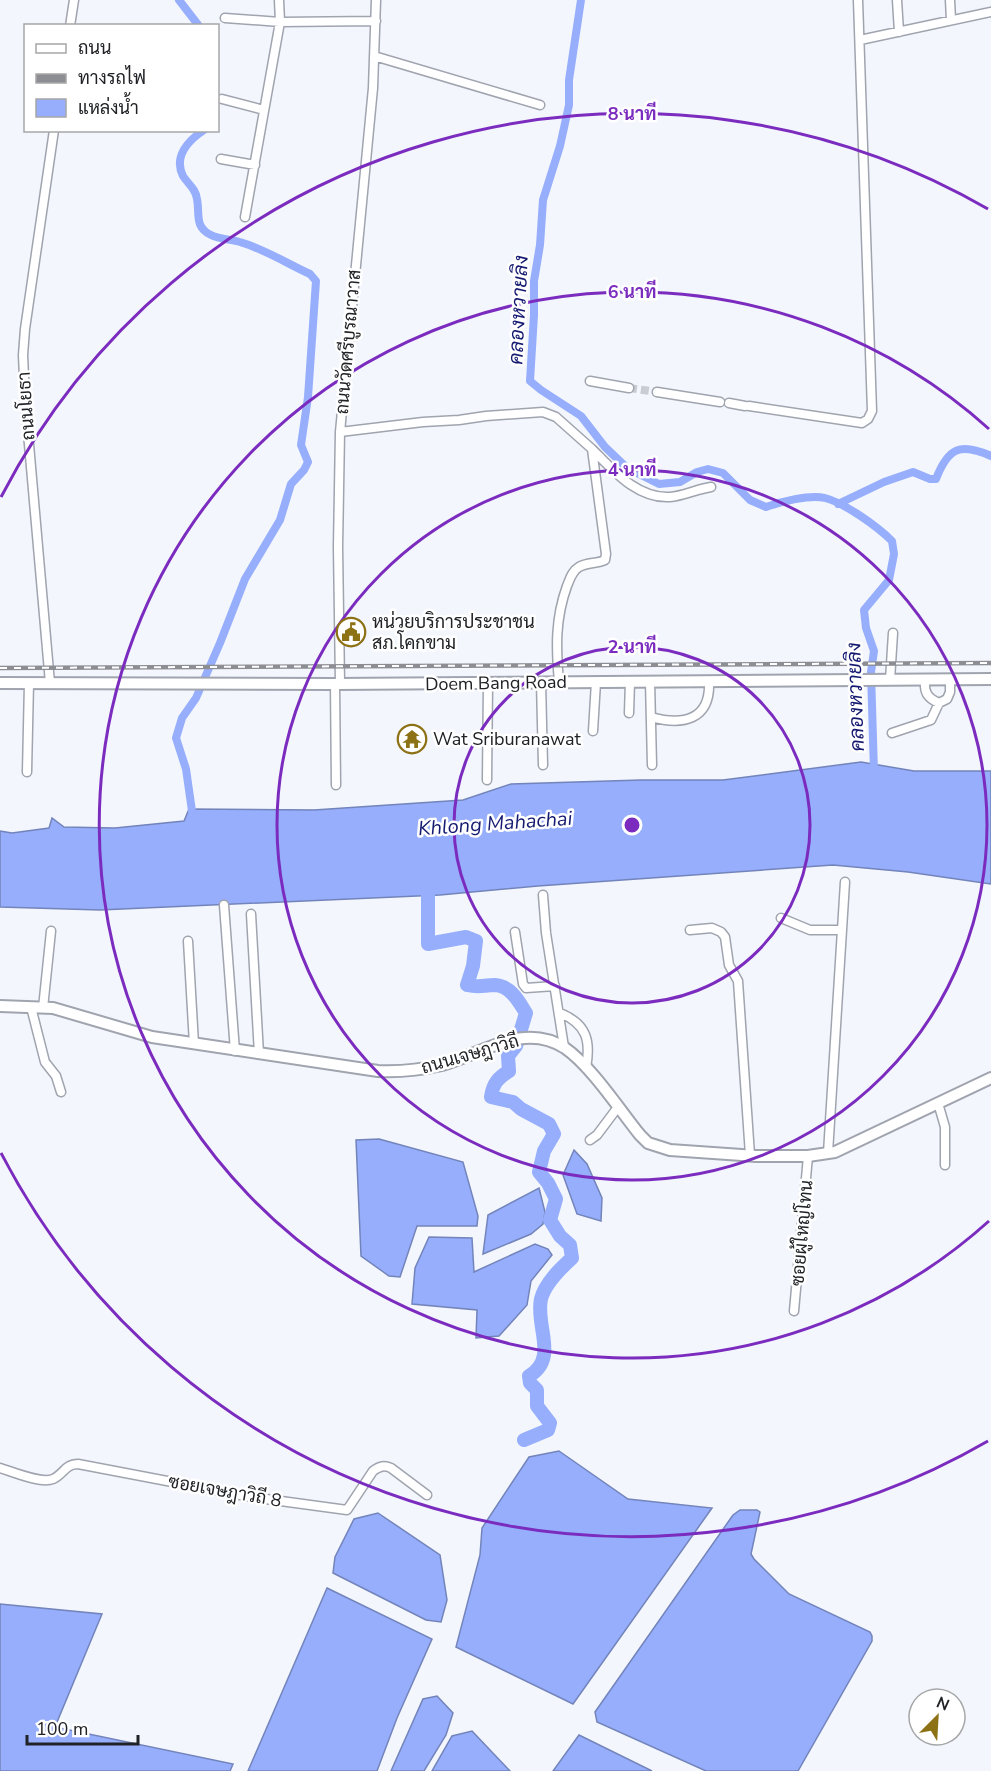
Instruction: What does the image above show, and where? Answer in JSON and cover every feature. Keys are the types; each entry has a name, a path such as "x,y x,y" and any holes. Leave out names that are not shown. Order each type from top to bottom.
{"street":[{"path":"70,24 74,0"},
{"path":"245,217 280,22 279,0"},
{"name":"ถนนวัดศรีบูรณาวาส","path":"336,784 340,432 374,56 376,0"},
{"path":"729,403 862,423 868,419 872,411 858,0"},
{"path":"897,0 899,32"},
{"path":"950,0 951,21"},
{"path":"860,40 991,12"},
{"path":"225,18 280,22 376,21"},
{"path":"374,56 540,105"},
{"path":"222,99 264,110"},
{"name":"ถนนโยธา","path":"50,683 23,355 36,244 54,132"},
{"path":"221,159 255,165"},
{"path":"590,381 629,388"},
{"path":"657,392 720,402"},
{"path":"340,432 423,422 543,412 568,425 624,480 639,490 670,497 711,487"},
{"path":"559,682 556,649 563,598 573,572 579,566 605,560 606,554 592,449"},
{"path":"884,680 893,633"},
{"path":"892,733 925,724 931,720 939,703 947,699 950,692 950,679"},
{"name":"Doem Bang Road","path":"0,683 337,684 991,679"},
{"path":"925,680 924,689 927,696 939,703"},
{"path":"650,681 652,765"},
{"path":"651,717 662,720 685,720 695,715 704,709 708,702 709,681"},
{"path":"541,682 543,765"},
{"path":"593,731 596,682"},
{"path":"629,713 630,682"},
{"path":"27,772 29,683"},
{"path":"487,780 488,683"},
{"path":"828,1153 845,882"},
{"path":"543,895 546,933 564,1047"},
{"path":"224,905 235,1051"},
{"path":"251,914 260,1054"},
{"path":"781,918 810,930 842,930"},
{"path":"690,930 712,928 721,932 725,937 729,965 738,981 750,1155"},
{"path":"43,1008 51,931"},
{"path":"515,932 523,984 526,988 555,986"},
{"path":"188,941 194,1044"},
{"name":"ถนนเจษฎาวิถี","path":"0,1006 62,1011 133,1033 235,1051 378,1071 409,1072 444,1064 513,1039 530,1037 548,1040 564,1047 586,1068 648,1143 670,1150 750,1155 808,1156 828,1153 841,1150 991,1078"},
{"path":"31,1007 45,1062 56,1076 61,1092"},
{"path":"560,1013 579,1024 585,1035 589,1054 586,1068"},
{"path":"938,1103 945,1127 945,1165"},
{"path":"590,1140 602,1129 618,1107"},
{"name":"ซอยผู้ใหญ่โทน","path":"794,1311 808,1156"},
{"name":"ซอยเจษฎาวิถี 8","path":"0,1468 43,1480 51,1480 71,1464 78,1464 251,1497 347,1510 373,1471 386,1466 427,1495"}],"water":[{"name":"Khlong Mahachai","path":"861,762 914,771 991,771 991,884 908,872 833,865 440,895 100,910 0,907 0,831 12,833 49,828 52,818 64,827 115,828 184,821 189,809 314,810 463,800 511,784 723,780"},
{"path":"379,1139 463,1162 478,1216 477,1226 417,1226 400,1277 389,1276 361,1256 356,1140"},
{"path":"574,1150 587,1164 602,1198 601,1221 577,1214 563,1175"},
{"path":"539,1188 545,1212 543,1224 531,1234 483,1254 488,1215"},
{"path":"429,1237 472,1238 474,1272 535,1244 548,1249 552,1255 531,1281 527,1305 499,1336 476,1338 477,1310 412,1304 415,1268"},
{"path":"559,1451 628,1499 712,1508 573,1704 456,1647 480,1555 482,1528 529,1457"},
{"path":"740,1510 760,1512 751,1554 789,1594 870,1632 872,1636 872,1641 798,1771 706,1771 597,1722 595,1712 733,1515"},
{"path":"378,1513 440,1555 447,1600 441,1622 426,1620 333,1573 335,1557 354,1519"},
{"path":"327,1588 432,1639 397,1718 377,1771 248,1771"},
{"path":"0,1604 102,1614 55,1727 233,1764 230,1771 0,1771"},
{"path":"437,1696 453,1713 446,1735 424,1771 391,1771 423,1699"},
{"path":"472,1731 510,1771 432,1771 452,1736"},
{"path":"579,1735 652,1771 553,1771"}],"waterway":[{"path":"179,0 197,24"},
{"name":"คลองหวายลิง","path":"581,0 569,80 569,105 560,146 543,200 540,245 534,281 530,381 581,416 605,447 627,468 659,484 680,482 697,472 708,469 723,473 750,500 766,507 811,497 833,501 861,516 892,541 894,554 889,580 864,610 866,628 874,651 871,672 874,772"},
{"path":"193,818 186,769 176,738 182,718 196,698 220,643 245,579 280,520 291,484 308,462 301,445 308,397 316,281 310,274 269,253 239,242 215,237 202,228 196,195 180,169 184,149 202,132"},
{"path":"838,504 884,482 913,472 936,479 945,460 956,451 971,449 991,456"},
{"path":"428,877 428,944 466,937 476,941 473,966 467,985 495,985 506,988 514,995 526,1013 516,1046 508,1056 509,1071 497,1081 491,1097 513,1102 521,1109 549,1124 554,1134 544,1151 539,1172 556,1199 550,1220 560,1236 570,1245 572,1258 554,1276 543,1293 540,1309 544,1341 543,1360 538,1369 529,1376 530,1383 537,1390 537,1406 550,1423 548,1430 524,1440"}],"tunnel":[{"path":"629,388 657,392"}],"railway":[{"path":"0,668 991,663"}],"place":[{"name":"หน่วยบริการประชาชน สภ.โคกขาม","path":"351,632"},
{"name":"Wat Sriburanawat","path":"412,739"}]}
